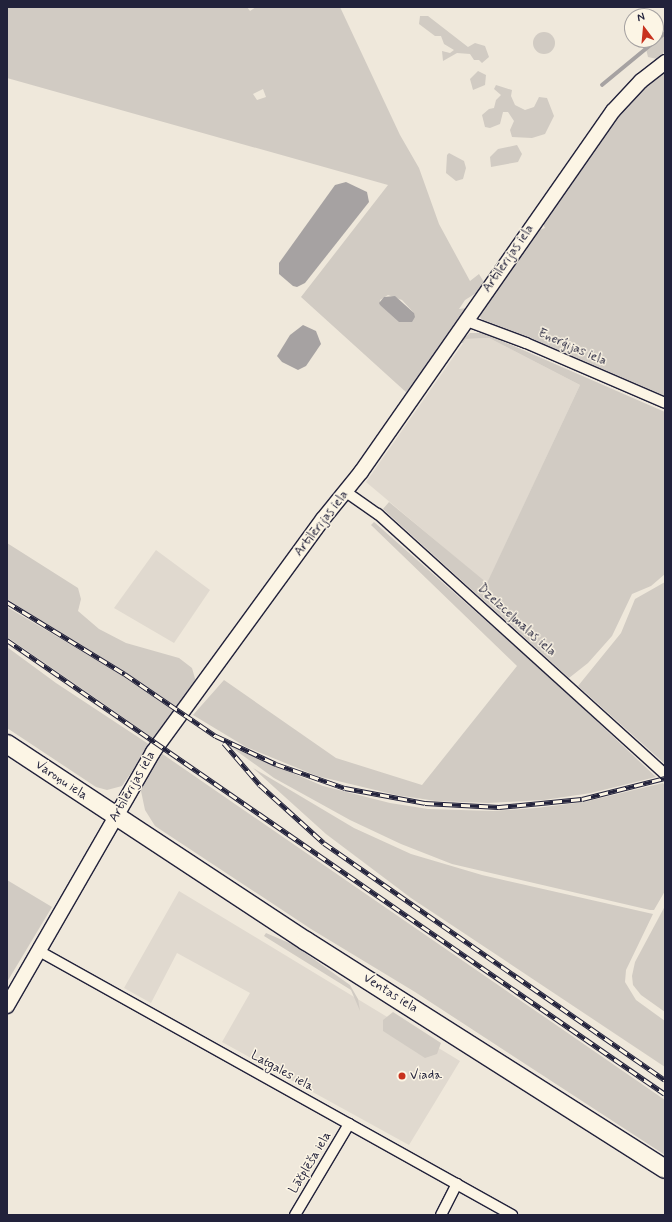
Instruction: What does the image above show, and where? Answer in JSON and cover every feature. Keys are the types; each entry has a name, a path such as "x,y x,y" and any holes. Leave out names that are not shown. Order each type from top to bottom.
{"highway":[{"name":"Varoņu iela","path":"7,744 115,817"},
{"name":"Ventas iela","path":"115,817 665,1169"}],"street":[{"name":"Artilērijas iela","path":"7,1006 153,752 323,519 346,492 613,110 641,81 665,62"},
{"name":"Enerģijas iela","path":"466,321 526,343 665,404"},
{"name":"Dzelzceļmalas iela","path":"346,492 378,514 665,774"},
{"name":"Latgales iela","path":"39,951 512,1215"},
{"name":"Lāčplēša iela","path":"295,1215 349,1124"},
{"path":"441,1215 457,1184"}],"shaded area":[{"path":"247,7 250,11 256,7 340,7 400,135 419,168 439,224 470,281 479,274 485,284 481,290 465,300 459,309 467,308 407,393 301,297 388,185 7,78 7,8","holes":["263,89 266,97 257,100 253,94","388,295 402,300 414,313 380,305 380,300"]},
{"path":"420,16 428,16 468,47 475,43 485,46 489,57 482,63 479,60 474,60 470,54 457,53 443,61 442,51 450,53 454,50 444,44 441,36 435,36 419,24"},
{"path":"540,32 548,32 555,39 555,47 548,54 540,54 533,47 533,39"},
{"path":"665,33 665,49 662,56 657,59 648,57 646,49 647,48 664,48"},
{"path":"665,67 665,398 483,321 480,317 480,312 537,231 545,228 542,222 625,104"},
{"path":"478,71 486,75 485,85 473,90 470,79"},
{"path":"496,85 512,90 511,96 515,105 525,110 534,107 539,97 547,98 554,116 545,134 532,138 512,137 510,130 514,121 508,112 503,112 500,124 490,128 485,127 482,115 489,109 494,108 496,100 501,95 494,89"},
{"path":"517,145 522,154 518,162 491,167 490,157 498,149"},
{"path":"449,153 464,161 466,168 463,179 456,181 446,173 447,155"},
{"path":"346,182 367,192 369,202 305,283 297,287 293,286 279,274 279,263 335,185"},
{"path":"395,296 414,313 415,317 412,322 399,322 380,305 379,303 384,297"},
{"path":"303,325 316,331 321,344 306,366 298,370 282,362 277,356 290,335"},
{"path":"470,333 481,333 493,337 665,412 665,574 651,586 632,594 612,636 588,663 569,678 383,509 389,502 487,583 580,385 489,338 466,339 463,343 458,343"},
{"path":"489,338 580,385 487,584 366,482 466,339"},
{"path":"374,522 553,680 656,777 591,793 544,800 488,803 436,801 396,795 317,776 246,747 193,715 224,680 336,758 422,785 517,666 371,525"},
{"path":"7,543 78,588 81,599 78,611 99,629 126,643 179,658 192,668 196,682 178,708 7,599"},
{"path":"156,550 210,590 174,643 114,608"},
{"path":"665,582 665,764 578,686 621,633 635,599"},
{"path":"7,607 112,669 174,711 157,736 153,738 7,637"},
{"path":"7,647 56,683 150,745 122,786 107,790 96,787 7,728"},
{"path":"231,747 323,786 390,803 428,809 493,811 536,808 584,802 663,783 665,786 665,891 654,910 650,910 452,864 401,844 350,820 274,778"},
{"path":"161,753 665,1100 665,1155 415,992 311,929 155,826 145,810 141,791 142,783"},
{"path":"253,768 354,828 411,854 482,875 653,914 626,970 625,982 636,1000 665,1021 665,1067 411,898 326,834"},
{"path":"7,880 52,907 7,982"},
{"path":"179,891 460,1061 409,1145 222,1042 250,993 177,953 151,1003 124,988"},
{"path":"665,906 665,1012 641,995 633,985 632,976 635,962"},
{"path":"266,933 294,945 350,985 358,999 360,1011 351,990 264,936"},
{"path":"393,1012 441,1043 437,1054 425,1058 383,1031 383,1020"}],"waterway":[{"path":"602,85 665,33"}],"railway":[{"path":"7,602 125,674 216,736 276,764 345,788 425,803 499,807 582,799 665,778"},
{"path":"7,640 665,1094"},
{"path":"224,743 260,785 324,843 665,1080"}],"place":[{"name":"Viada","path":"402,1076"}]}
